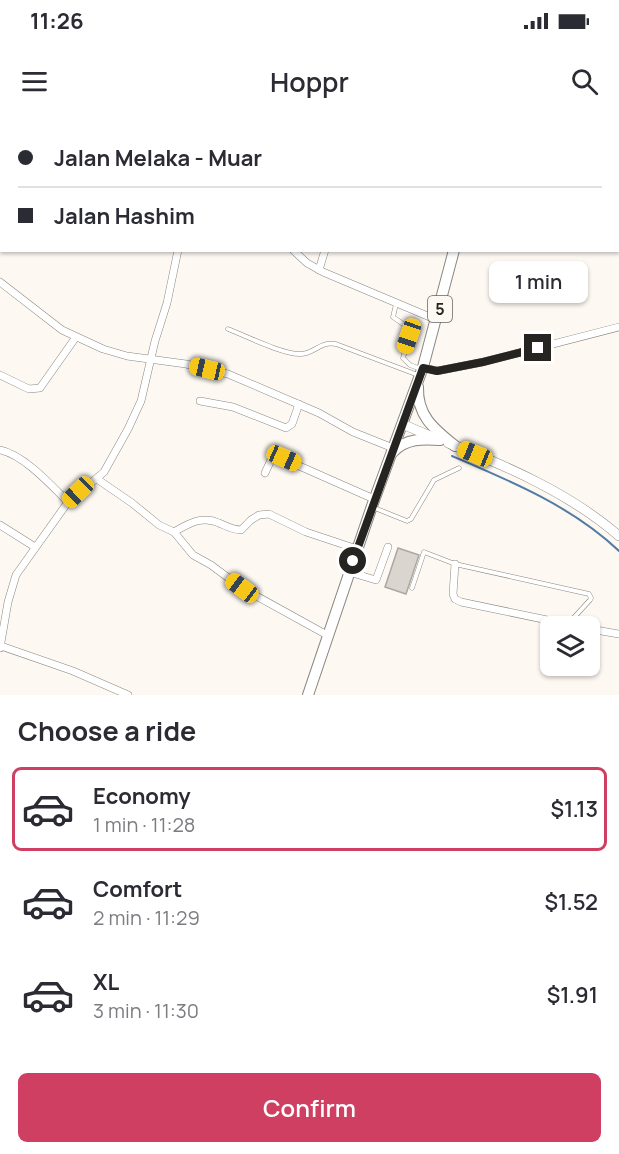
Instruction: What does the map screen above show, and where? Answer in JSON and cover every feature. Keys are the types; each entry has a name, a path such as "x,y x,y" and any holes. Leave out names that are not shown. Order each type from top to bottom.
{"main road":[{"name":"5","path":"308,695 373,503 421,373 454,252"},
{"path":"421,373 418,397 424,418 432,428 455,446"},
{"path":"402,424 494,462 548,489 588,512 619,536"},
{"path":"391,452 412,440 440,440"}],"street":[{"path":"128,695 73,671 0,647 13,582 68,502 104,472 141,401 167,303 178,252"},
{"path":"295,252 319,270 437,320"},
{"path":"319,270 324,252"},
{"path":"0,282 62,330 102,349 228,374 299,404 391,452"},
{"path":"421,373 483,362 619,327"},
{"path":"0,375 29,389 40,388 76,337"},
{"path":"200,401 233,407 285,428 292,424 299,404"},
{"path":"0,450 10,453 29,466 68,502"},
{"path":"265,472 272,460 279,457 373,503"},
{"path":"97,479 159,525 174,532 193,555 242,588 327,635"},
{"path":"174,532 192,522 211,520 235,530 241,530 259,515 269,514 306,532 357,549"},
{"path":"0,525 35,547"},
{"path":"349,572 376,580 388,547"},
{"path":"455,564 453,594 455,599 540,618"},
{"path":"600,631 619,634"}],"lane":[{"path":"397,302 393,317 409,329 403,354 406,361 421,373"},
{"path":"228,329 291,353 308,353 321,345 336,344 408,371 421,373"},
{"path":"408,371 411,365"},
{"path":"373,503 407,520 411,519 434,480 459,468"},
{"path":"412,588 424,552 455,564 589,594 591,598 575,616"}],"building":[{"path":"398,548 419,555 406,594 385,587"}],"waterway":[{"path":"452,456 519,485 562,508 601,535 619,551"}],"route":[{"path":"353,561 423,368 437,371 538,348"}]}
